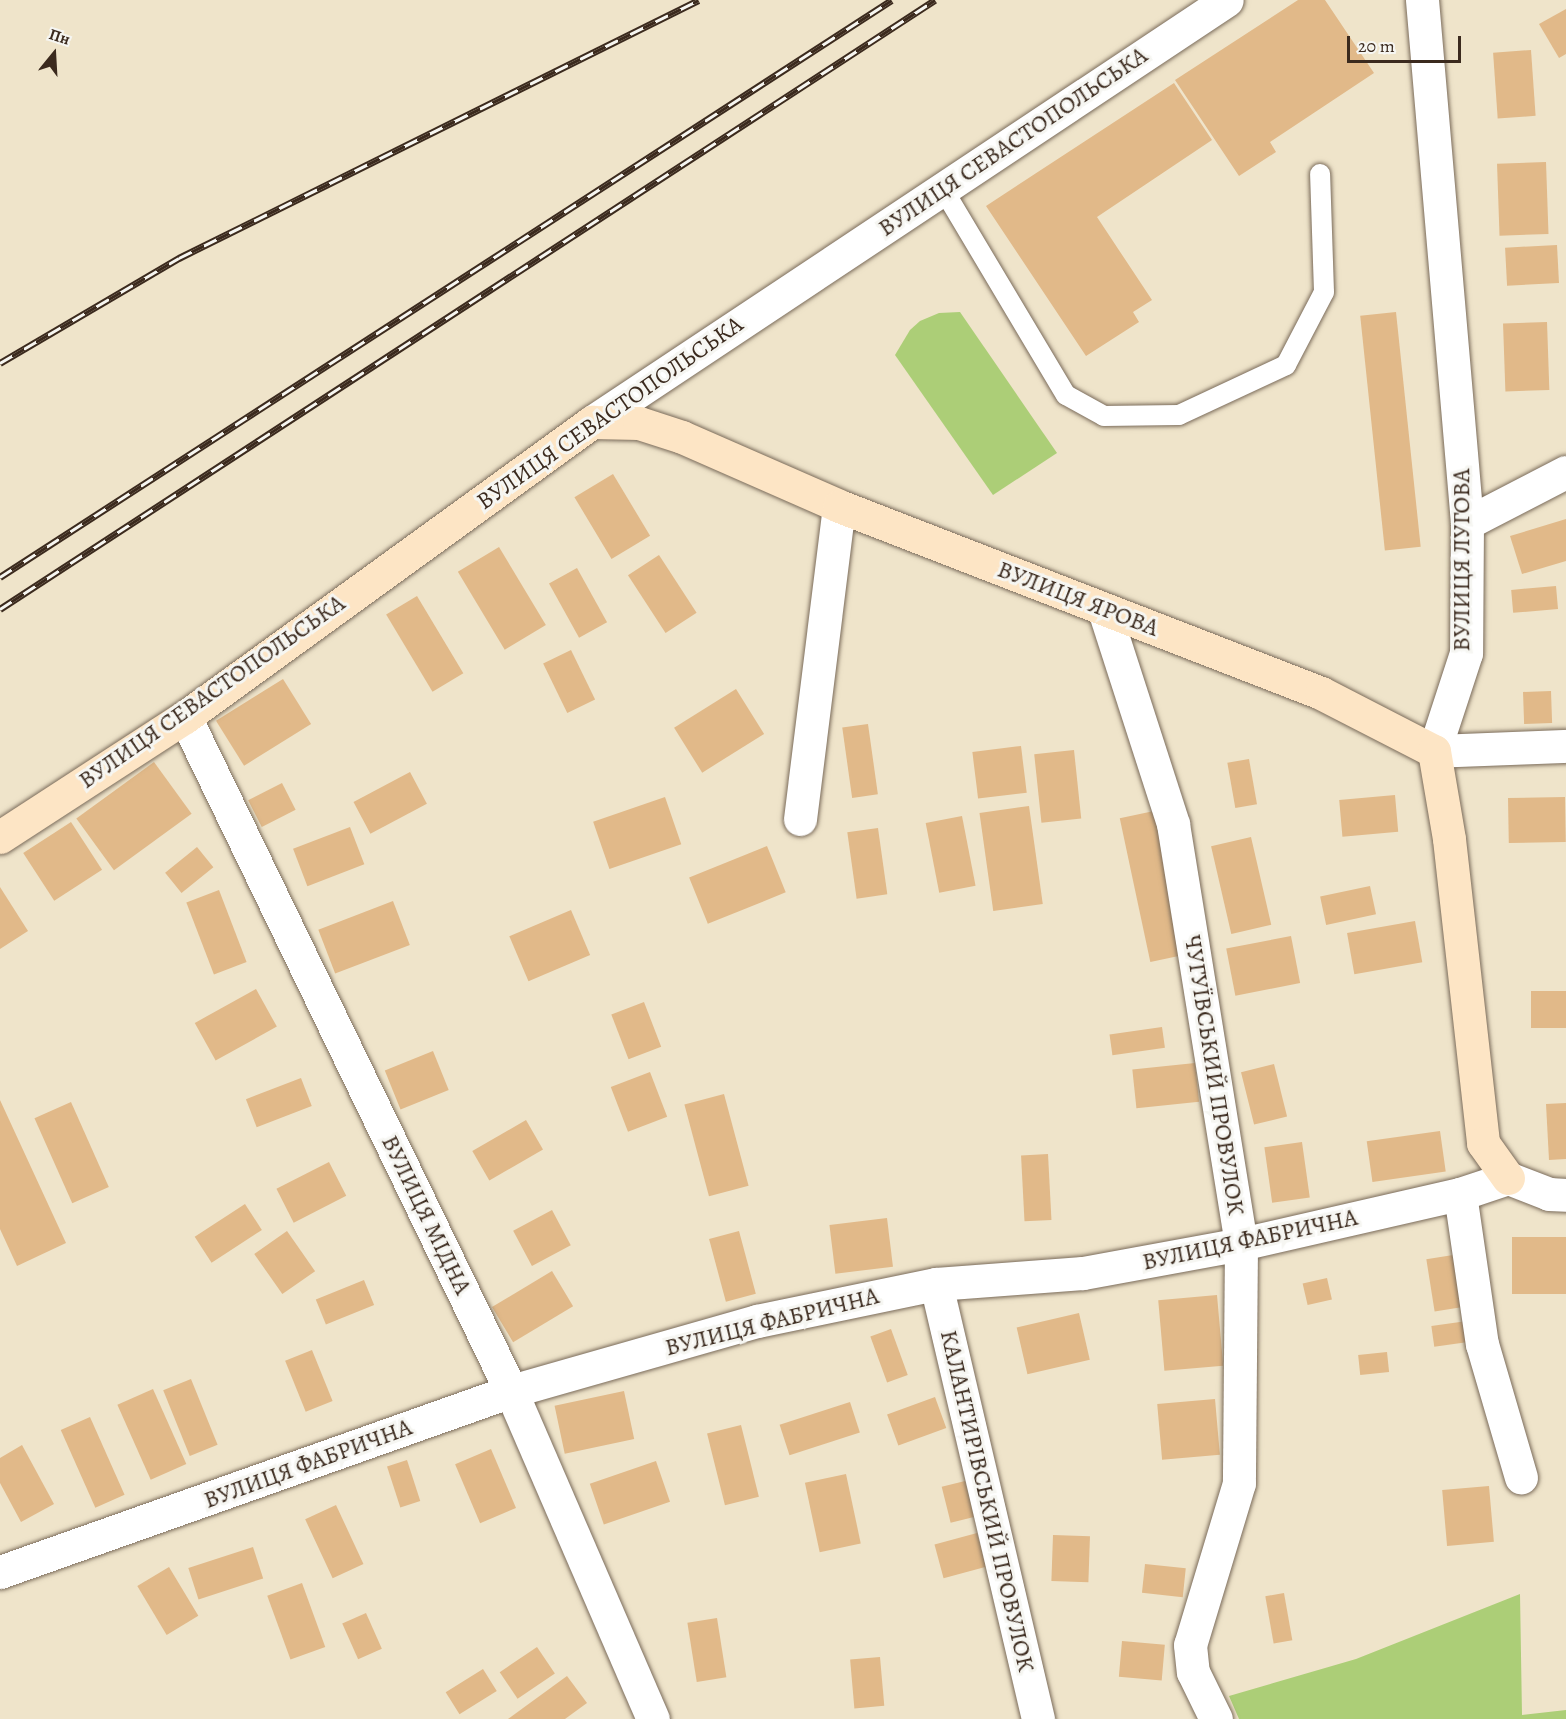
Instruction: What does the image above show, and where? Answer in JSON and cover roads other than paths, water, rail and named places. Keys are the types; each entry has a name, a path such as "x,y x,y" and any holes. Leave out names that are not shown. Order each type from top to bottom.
{"street":[{"name":"ВУЛИЦЯ СЕВАСТОПОЛЬСЬКА","path":"0,837 185,717 592,422 1227,0"},
{"name":"ВУЛИЦЯ ЛУГОВА","path":"1422,0 1467,523 1466,653 1434,751 1449,839 1483,1143 1508,1178"},
{"name":"ВУЛИЦЯ ЯРОВА","path":"592,422 639,423 682,437 839,506 1321,693 1434,751 1566,746"},
{"path":"1467,523 1566,471"},
{"path":"800,819 839,506"},
{"name":"ЧУГУЇВСЬКИЙ ПРОВУЛОК","path":"1104,610 1173,824 1241,1245 1239,1483 1190,1645 1193,1672 1216,1719"},
{"name":"ВУЛИЦЯ МІДНА","path":"185,717 511,1391 653,1719"},
{"path":"1508,1178 1549,1194 1566,1195"},
{"name":"ВУЛИЦЯ ФАБРИЧНА","path":"0,1572 511,1391 757,1320 936,1284 1083,1273 1241,1245 1460,1194 1508,1178"},
{"path":"1460,1194 1482,1344 1521,1477"},
{"name":"КАЛАНТИРІВСЬКИЙ ПРОВУЛОК","path":"936,1284 1038,1719"}],"lane":[{"path":"943,189 1066,395 1104,416 1179,414 1286,365 1324,292 1320,174"}],"railway":[{"path":"0,363 179,258 699,0"},
{"path":"0,577 892,0"},
{"path":"0,609 935,0"}]}
